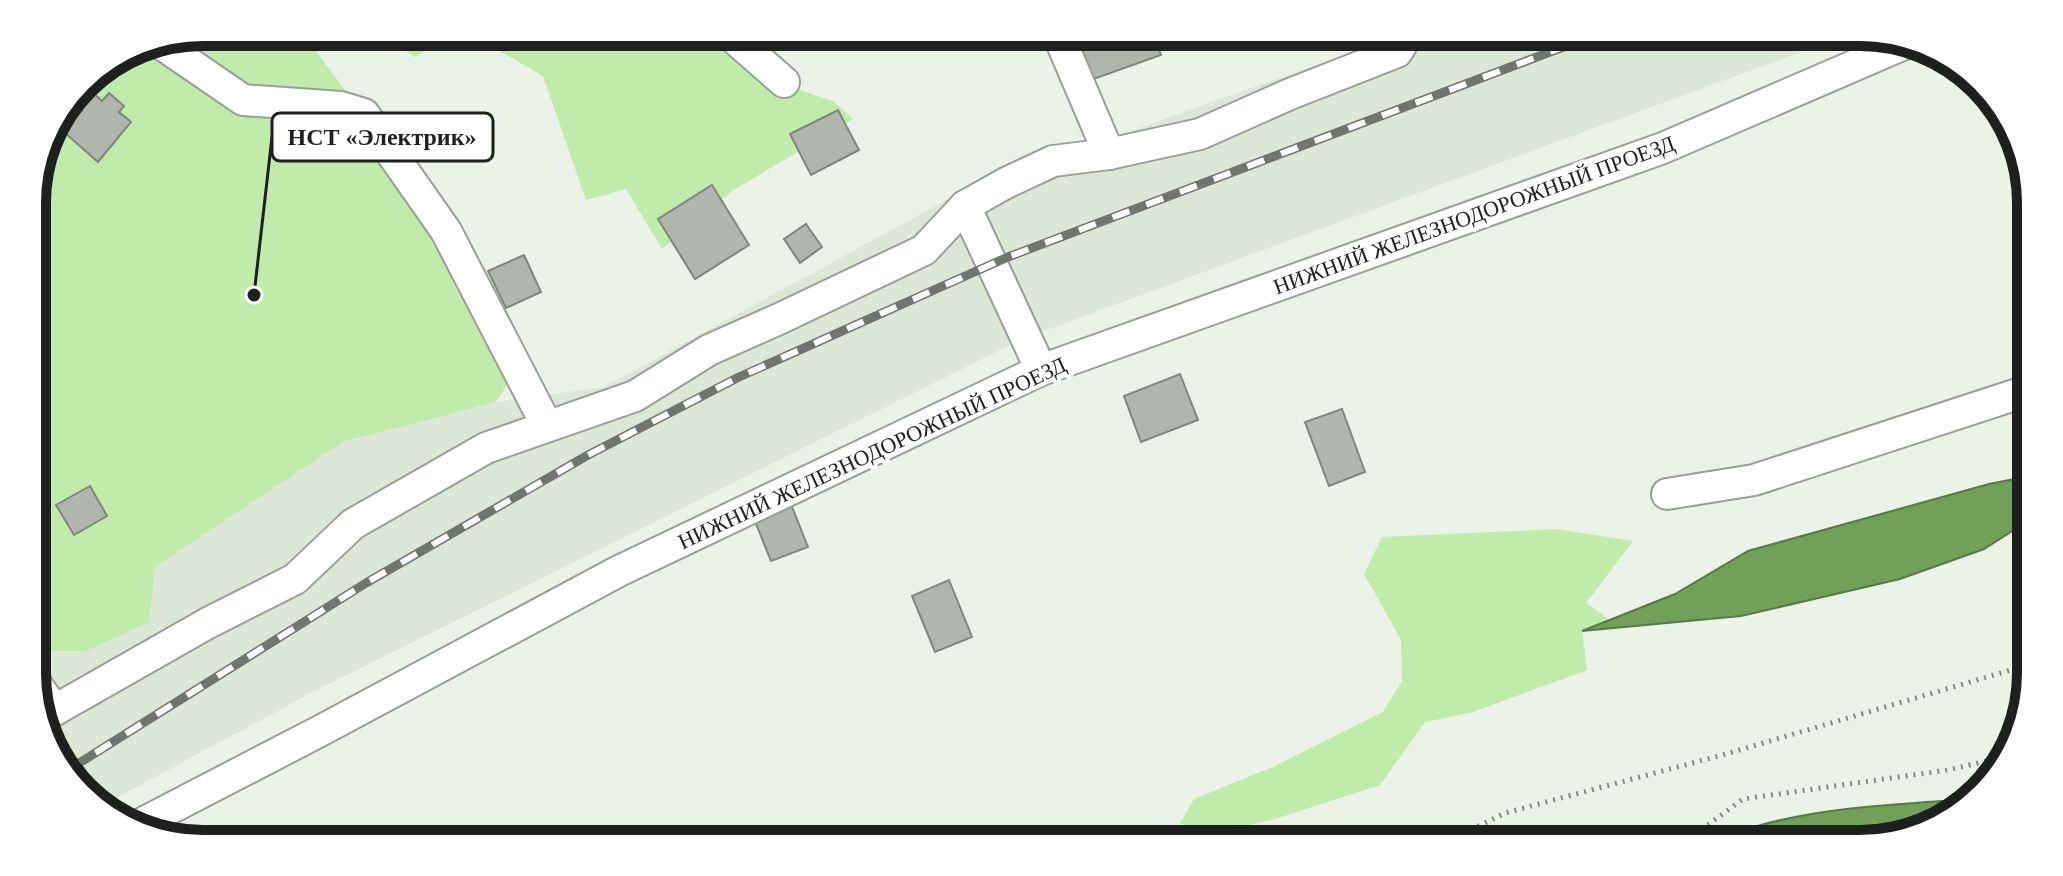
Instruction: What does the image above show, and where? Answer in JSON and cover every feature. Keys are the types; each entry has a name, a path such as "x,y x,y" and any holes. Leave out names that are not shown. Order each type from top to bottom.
{"street":[{"path":"743,46 784,82"},
{"path":"1063,46 1109,154"},
{"path":"50,711 208,623 295,579 353,524 486,448 635,396 709,350 924,250 965,206 1006,183 1053,161 1109,154 1200,134 1397,52 1401,46"},
{"name":"НИЖНИЙ ЖЕЛЕЗНОДОРОЖНЫЙ ПРОЕЗД","path":"148,820 619,571 1041,370 1663,148 1892,49"},
{"path":"169,50 243,100 341,107 364,114 446,231 547,426"},
{"path":"965,206 1041,370"},
{"path":"1667,494 1754,480 2017,394"}],"path":[{"path":"1470,830 1505,813 1726,754 2017,668"},
{"path":"1701,830 1743,799 1948,770 1991,760"}],"shaded area":[{"path":"203,46 321,46 316,51 438,216 514,374 496,402 343,442 155,567 149,622 86,651 46,651 46,193 58,143 78,107 99,85 124,67 152,54"},
{"path":"398,46 433,46 415,57"},
{"path":"491,46 736,46 776,82 833,101 853,119 732,191 662,249 626,189 586,200 543,76"},
{"path":"1370,46 1817,46 1022,339 309,694 111,801 78,769 67,752 51,714 47,694 46,651 86,651 155,567 343,442 496,402 604,387 963,191"},
{"path":"2017,479 2017,528 1984,549 1900,579 1741,616 1582,631 1675,594 1748,551"},
{"path":"1556,529 1633,541 1586,603 1610,620 1582,631 1587,670 1470,713 1425,722 1380,785 1275,819 1228,830 1195,830 1180,823 1194,799 1275,766 1383,712 1402,681 1401,640 1364,574 1382,537"},
{"path":"1952,801 1920,818 1881,829 1746,830 1803,815"}],"building":[{"path":"1078,46 1157,46 1161,55 1088,81"},
{"path":"92,92 102,101 109,93 124,106 119,112 131,122 98,162 63,131"},
{"path":"838,110 859,150 811,175 790,134"},
{"path":"712,185 749,245 695,279 658,219"},
{"path":"806,224 822,247 800,263 784,239"},
{"path":"524,255 541,292 506,308 488,271"},
{"path":"1180,374 1198,420 1141,442 1124,396"},
{"path":"1342,409 1365,472 1329,486 1305,422"},
{"path":"90,486 107,516 74,535 56,505"},
{"path":"790,502 808,547 771,561 753,516"},
{"path":"949,580 972,637 935,652 912,596"}],"railway":[{"path":"76,765 366,583 588,455 739,377 1008,257 1566,46"}],"place":[{"name":"НСТ «Электрик»","path":"254,295"}]}
